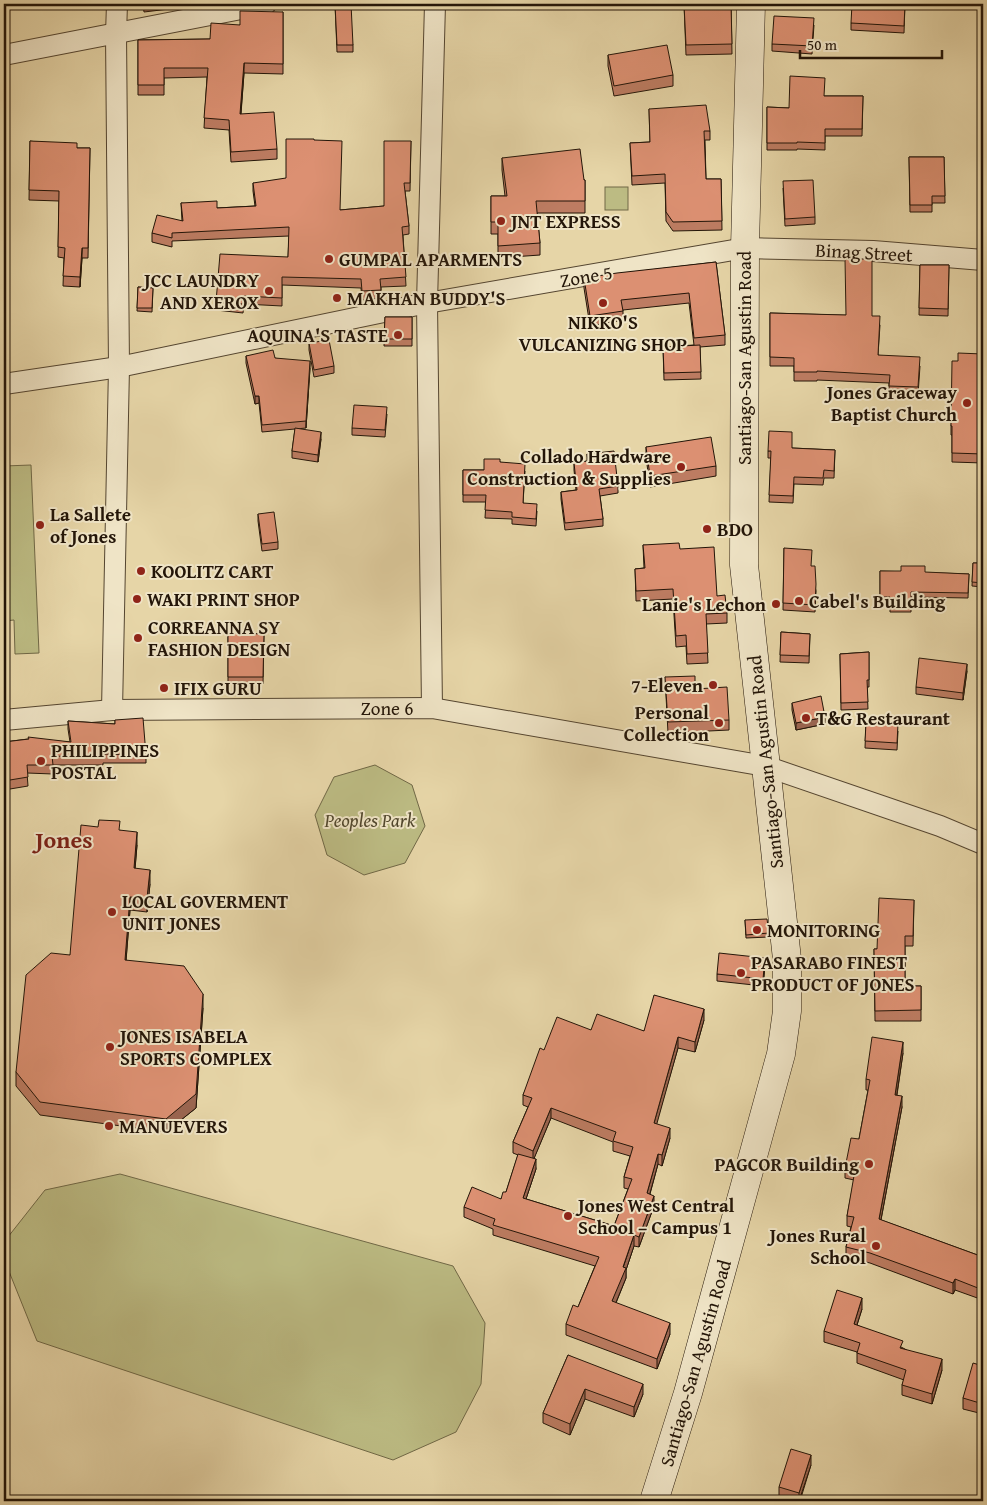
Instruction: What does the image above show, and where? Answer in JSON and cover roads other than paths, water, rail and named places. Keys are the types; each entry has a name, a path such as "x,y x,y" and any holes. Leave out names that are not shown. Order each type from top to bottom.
{"main road":[{"name":"Santiago-San Agustin Road","path":"654,1501 690,1384 781,1054 787,1010 787,959 744,565 744,248 751,4"}],"street":[{"path":"112,710 119,367 117,4"},
{"path":"4,55 266,4"},
{"path":"432,708 427,303 435,4"},
{"name":"Zone 5","path":"4,384 119,367 427,303 744,248"},
{"name":"Binag Street","path":"744,248 873,251 983,260"},
{"name":"Zone 6","path":"4,720 112,710 432,708 765,766 940,826 983,844"}],"place":[{"name":"JNT EXPRESS","path":"501,221"},
{"name":"GUMPAL APARMENTS","path":"329,259"},
{"name":"JCC LAUNDRY AND XEROX","path":"269,291"},
{"name":"MAKHAN BUDDY'S","path":"337,298"},
{"name":"NIKKO'S VULCANIZING SHOP","path":"603,303"},
{"name":"AQUINA'S TASTE","path":"398,335"},
{"name":"Jones Graceway Baptist Church","path":"967,403"},
{"name":"Collado Hardware Construction & Supplies","path":"681,467"},
{"name":"La Sallete of Jones","path":"40,525"},
{"name":"BDO","path":"707,529"},
{"name":"KOOLITZ CART","path":"141,571"},
{"name":"WAKI PRINT SHOP","path":"137,599"},
{"name":"Cabel's Building","path":"799,601"},
{"name":"Lanie's Lechon","path":"776,604"},
{"name":"CORREANNA SY FASHION DESIGN","path":"138,638"},
{"name":"7-Eleven","path":"713,685"},
{"name":"IFIX GURU","path":"164,688"},
{"name":"T&G Restaurant","path":"806,718"},
{"name":"Personal Collection","path":"719,723"},
{"name":"PHILIPPINES POSTAL","path":"41,761"},
{"name":"LOCAL GOVERMENT UNIT JONES","path":"112,912"},
{"name":"MONITORING","path":"757,930"},
{"name":"PASARABO FINEST PRODUCT OF JONES","path":"741,973"},
{"name":"JONES ISABELA SPORTS COMPLEX","path":"110,1047"},
{"name":"MANUEVERS","path":"109,1126"},
{"name":"PAGCOR Building","path":"869,1164"},
{"name":"Jones West Central School – Campus 1","path":"568,1216"},
{"name":"Jones Rural School","path":"876,1246"}],"district":[{"name":"Jones","path":"64,840"}],"park label":[{"name":"Peoples Park","path":"370,820"}]}
